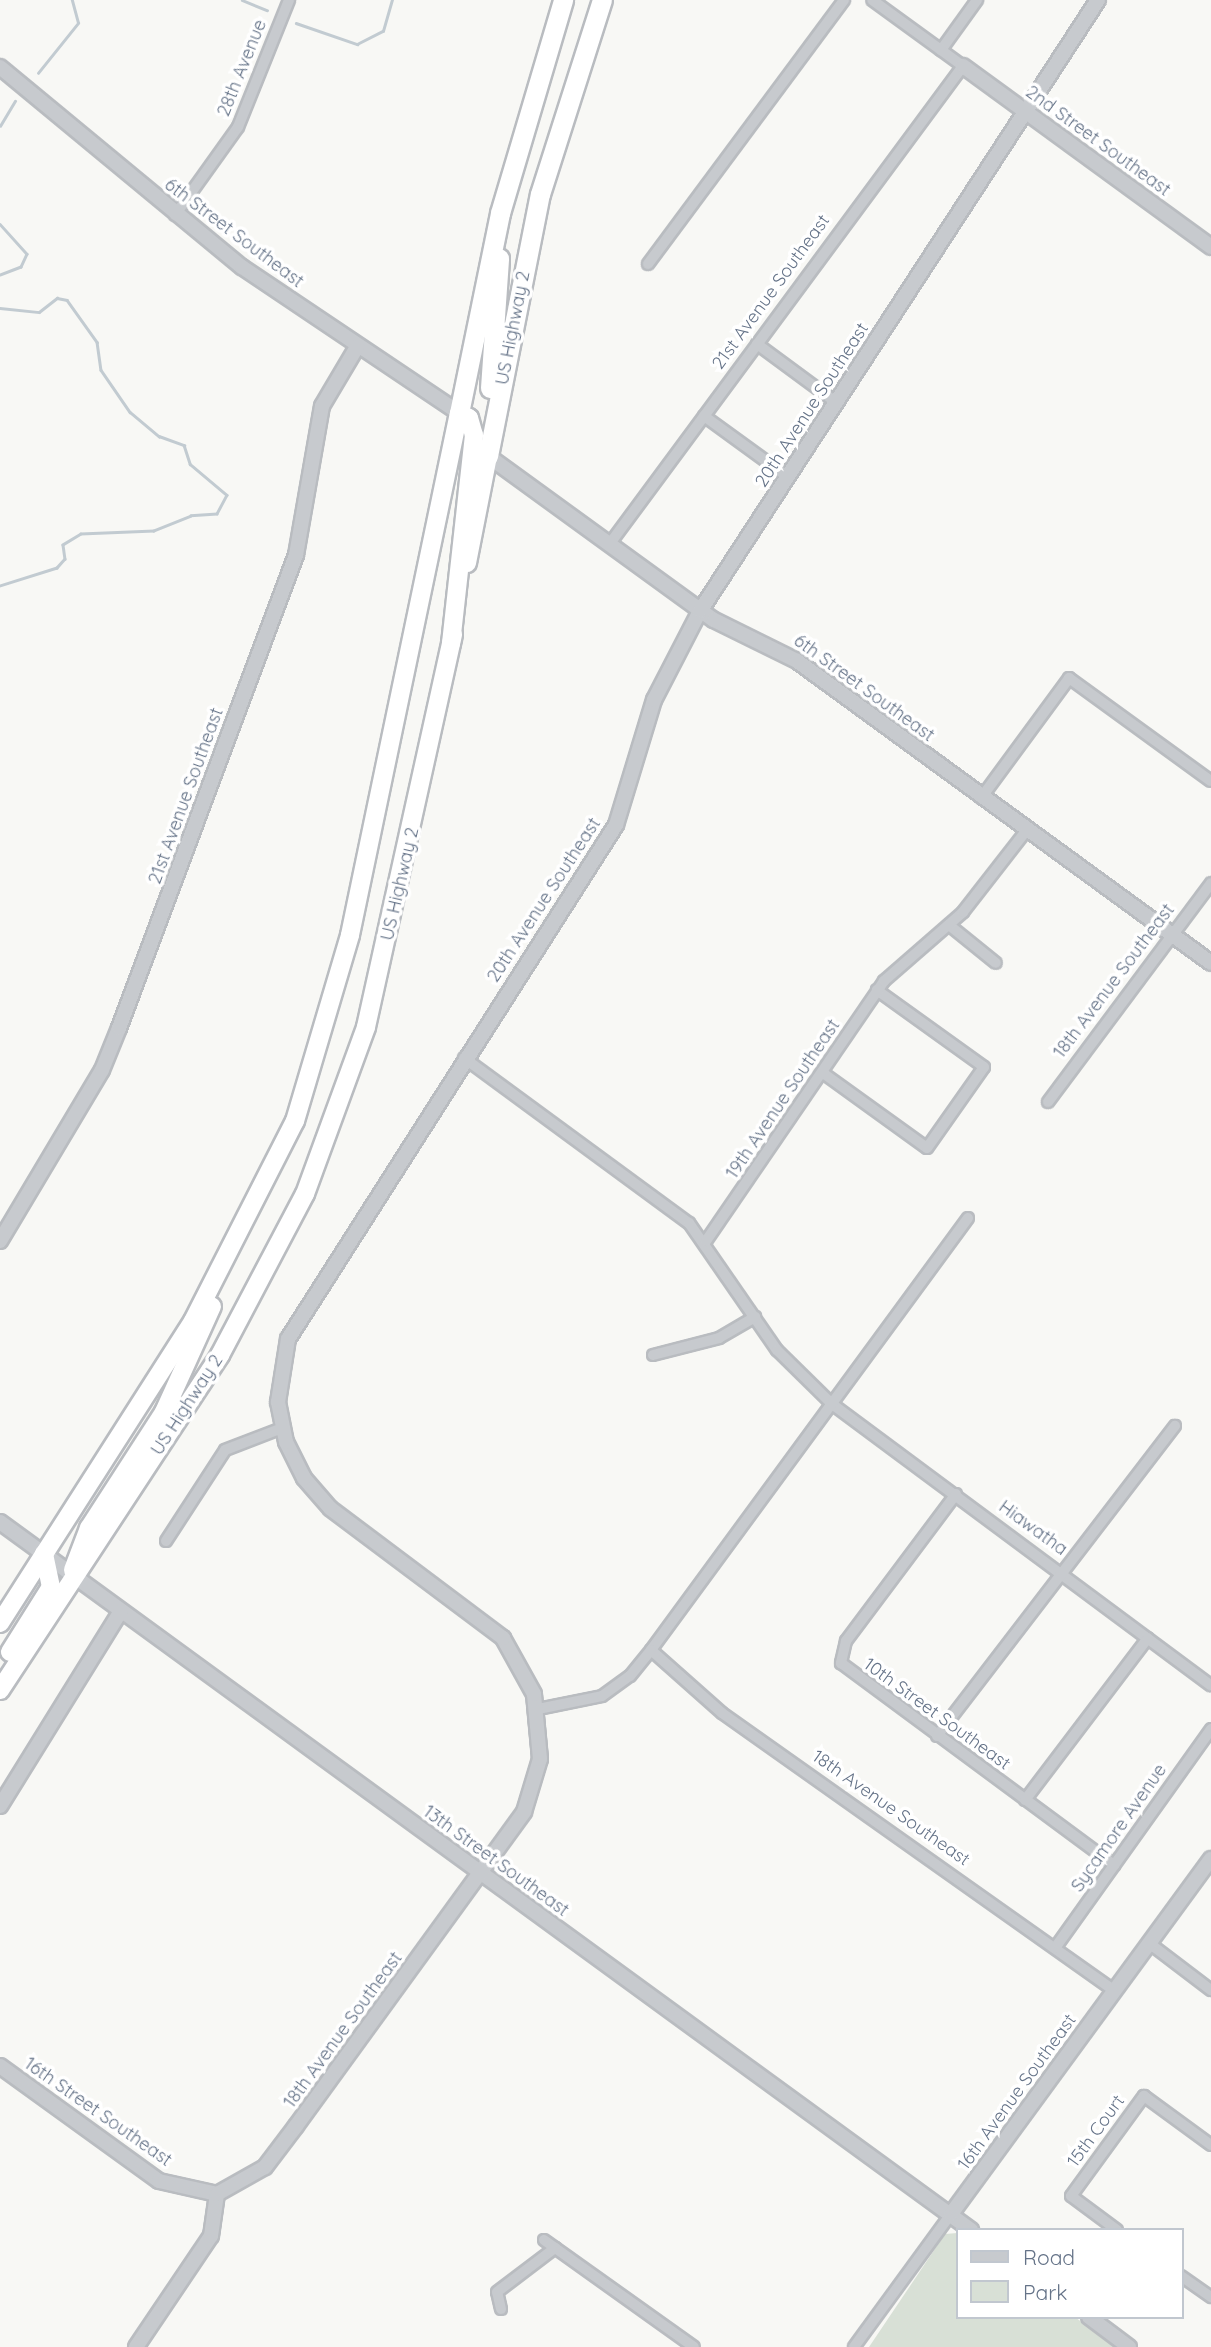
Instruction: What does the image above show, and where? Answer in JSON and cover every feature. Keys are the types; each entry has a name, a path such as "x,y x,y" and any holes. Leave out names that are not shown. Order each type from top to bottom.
{"highway":[{"name":"US Highway 2","path":"0,1623 230,1256 295,1121 333,1000 500,213 564,0"},
{"name":"US Highway 2","path":"0,1690 220,1355 305,1194 366,1027 451,645 540,194 602,0"},
{"path":"488,456 481,440 494,362 500,213"},
{"path":"451,645 474,435 469,418 458,412"},
{"path":"74,1577 72,1565 89,1528 178,1385 230,1256"},
{"path":"0,1667 51,1587 44,1554"}],"street":[{"name":"28th Avenue","path":"175,215 238,127 289,0"},
{"path":"648,264 844,0"},
{"path":"872,0 963,66"},
{"path":"941,50 977,0"},
{"name":"20th Avenue Southeast","path":"282,1427 281,1360 300,1314 616,825 654,700 700,611 1098,0"},
{"name":"2nd Street Southeast","path":"963,66 1211,247"},
{"name":"21st Avenue Southeast","path":"611,542 963,66"},
{"name":"6th Street Southeast","path":"0,67 175,215 357,347 458,412"},
{"path":"757,344 837,403"},
{"name":"21st Avenue Southeast","path":"0,1241 102,1070 296,555 323,406 357,347"},
{"path":"704,416 788,477"},
{"name":"6th Street Southeast","path":"488,456 611,542 700,611 797,661 1026,831 1211,963"},
{"path":"981,798 1069,678 1211,780"},
{"name":"19th Avenue Southeast","path":"706,1241 823,1073 877,990 949,925 1026,831"},
{"name":"18th Avenue Southeast","path":"1048,1102 1211,883"},
{"path":"949,925 996,963"},
{"path":"823,1073 927,1148 984,1068 877,990"},
{"path":"464,1058 706,1241 755,1317 719,1338 653,1354"},
{"path":"538,1709 617,1689 651,1650 968,1218"},
{"name":"Hiawatha","path":"755,1317 797,1374 832,1404 1065,1573 1211,1685"},
{"path":"937,1736 1048,1585 1065,1573 1175,1426"},
{"path":"166,1541 225,1450 282,1427"},
{"name":"18th Avenue Southeast","path":"217,2194 265,2167 480,1874 535,1784 538,1709 527,1674 503,1638 330,1508 304,1478 282,1427"},
{"name":"10th Street Southeast","path":"956,1494 840,1656 847,1670 1114,1865"},
{"name":"13th Street Southeast","path":"0,1522 968,2228"},
{"path":"0,1806 121,1611"},
{"path":"1025,1800 1148,1638"},
{"name":"18th Avenue Southeast","path":"651,1650 722,1713 1115,1991"},
{"name":"Sycamore Avenue","path":"1055,1948 1211,1729"},
{"name":"16th Avenue Southeast","path":"854,2347 1211,1859"},
{"path":"1149,1943 1211,1990"},
{"name":"16th Street Southeast","path":"0,2066 159,2182 217,2194"},
{"name":"15th Court","path":"1114,2228 1070,2196 1144,2096 1211,2145"},
{"path":"136,2347 211,2236 217,2194"},
{"path":"544,2240 694,2347"},
{"path":"501,2309 497,2292 555,2248"},
{"path":"1183,2277 1211,2297"},
{"path":"1092,2319 1129,2347"}],"green space":[{"path":"956,2233 956,2319 1078,2319 1114,2347 869,2347 945,2234"}],"waterway":[{"path":"38,73 78,23 72,0"},
{"path":"242,0 267,10"},
{"path":"296,23 357,44 383,31 392,0"},
{"path":"0,126 15,101"},
{"path":"0,224 27,254 21,267 0,275"},
{"path":"0,308 39,312 57,298 67,300 97,342 101,370 130,412 159,436 184,445 190,464 227,495 217,514 191,516 154,531 81,534 63,545 65,559 57,568 0,586"}]}
